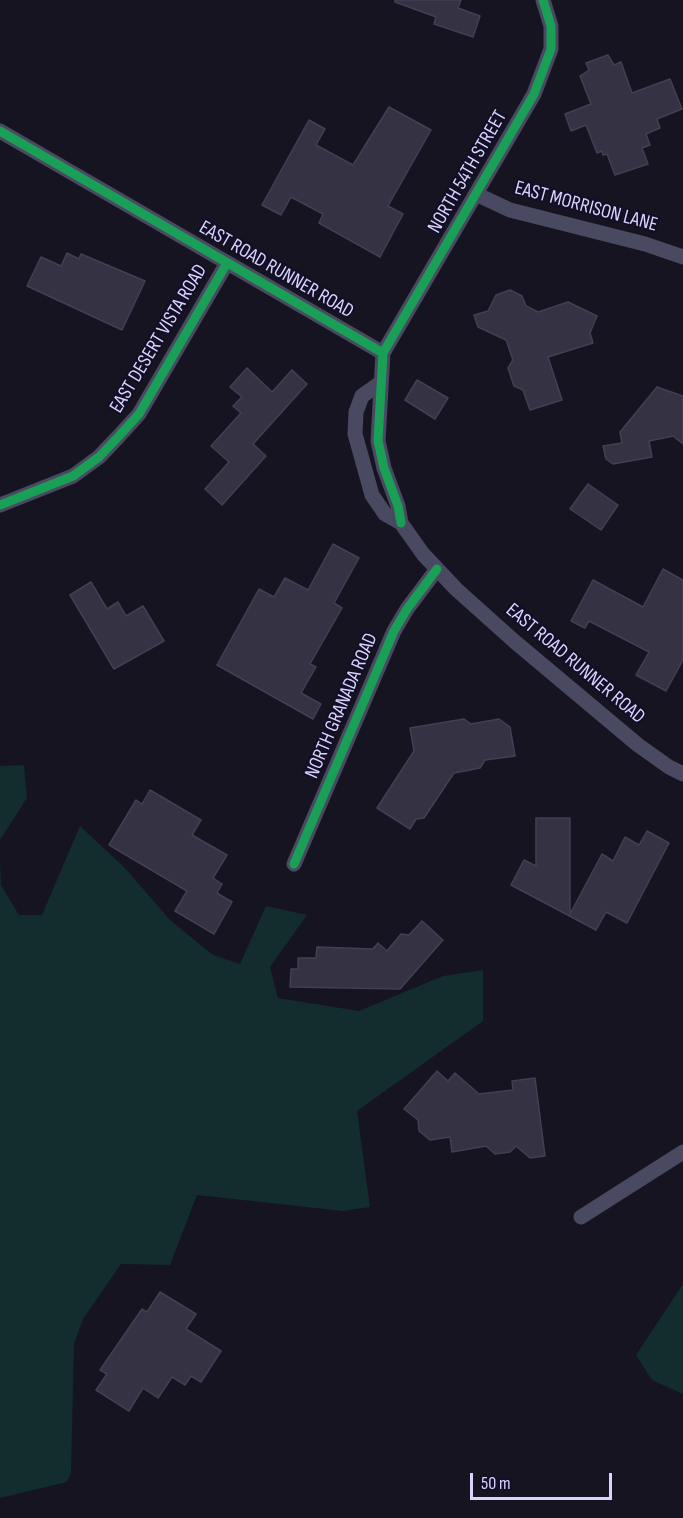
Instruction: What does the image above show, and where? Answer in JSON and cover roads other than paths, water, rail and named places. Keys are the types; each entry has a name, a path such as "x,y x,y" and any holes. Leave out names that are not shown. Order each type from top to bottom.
{"street":[{"name":"NORTH 54TH STREET","path":"383,353 478,195 534,94 551,49 551,26 543,0"},
{"name":"EAST ROAD RUNNER ROAD","path":"0,131 383,353 379,384 378,441 384,468 398,506 400,523"},
{"name":"EAST MORRISON LANE","path":"478,195 510,210 645,244 683,257"},
{"name":"EAST DESERT VISTA ROAD","path":"0,505 73,476 99,457 119,436 139,414 227,263"},
{"name":"EAST ROAD RUNNER ROAD","path":"379,384 362,396 356,412 355,434 372,495 385,514 400,523 437,569 514,641 638,745 683,774"},
{"name":"NORTH GRANADA ROAD","path":"294,864 394,631 407,609 437,569"},
{"path":"582,1217 683,1152"}]}
